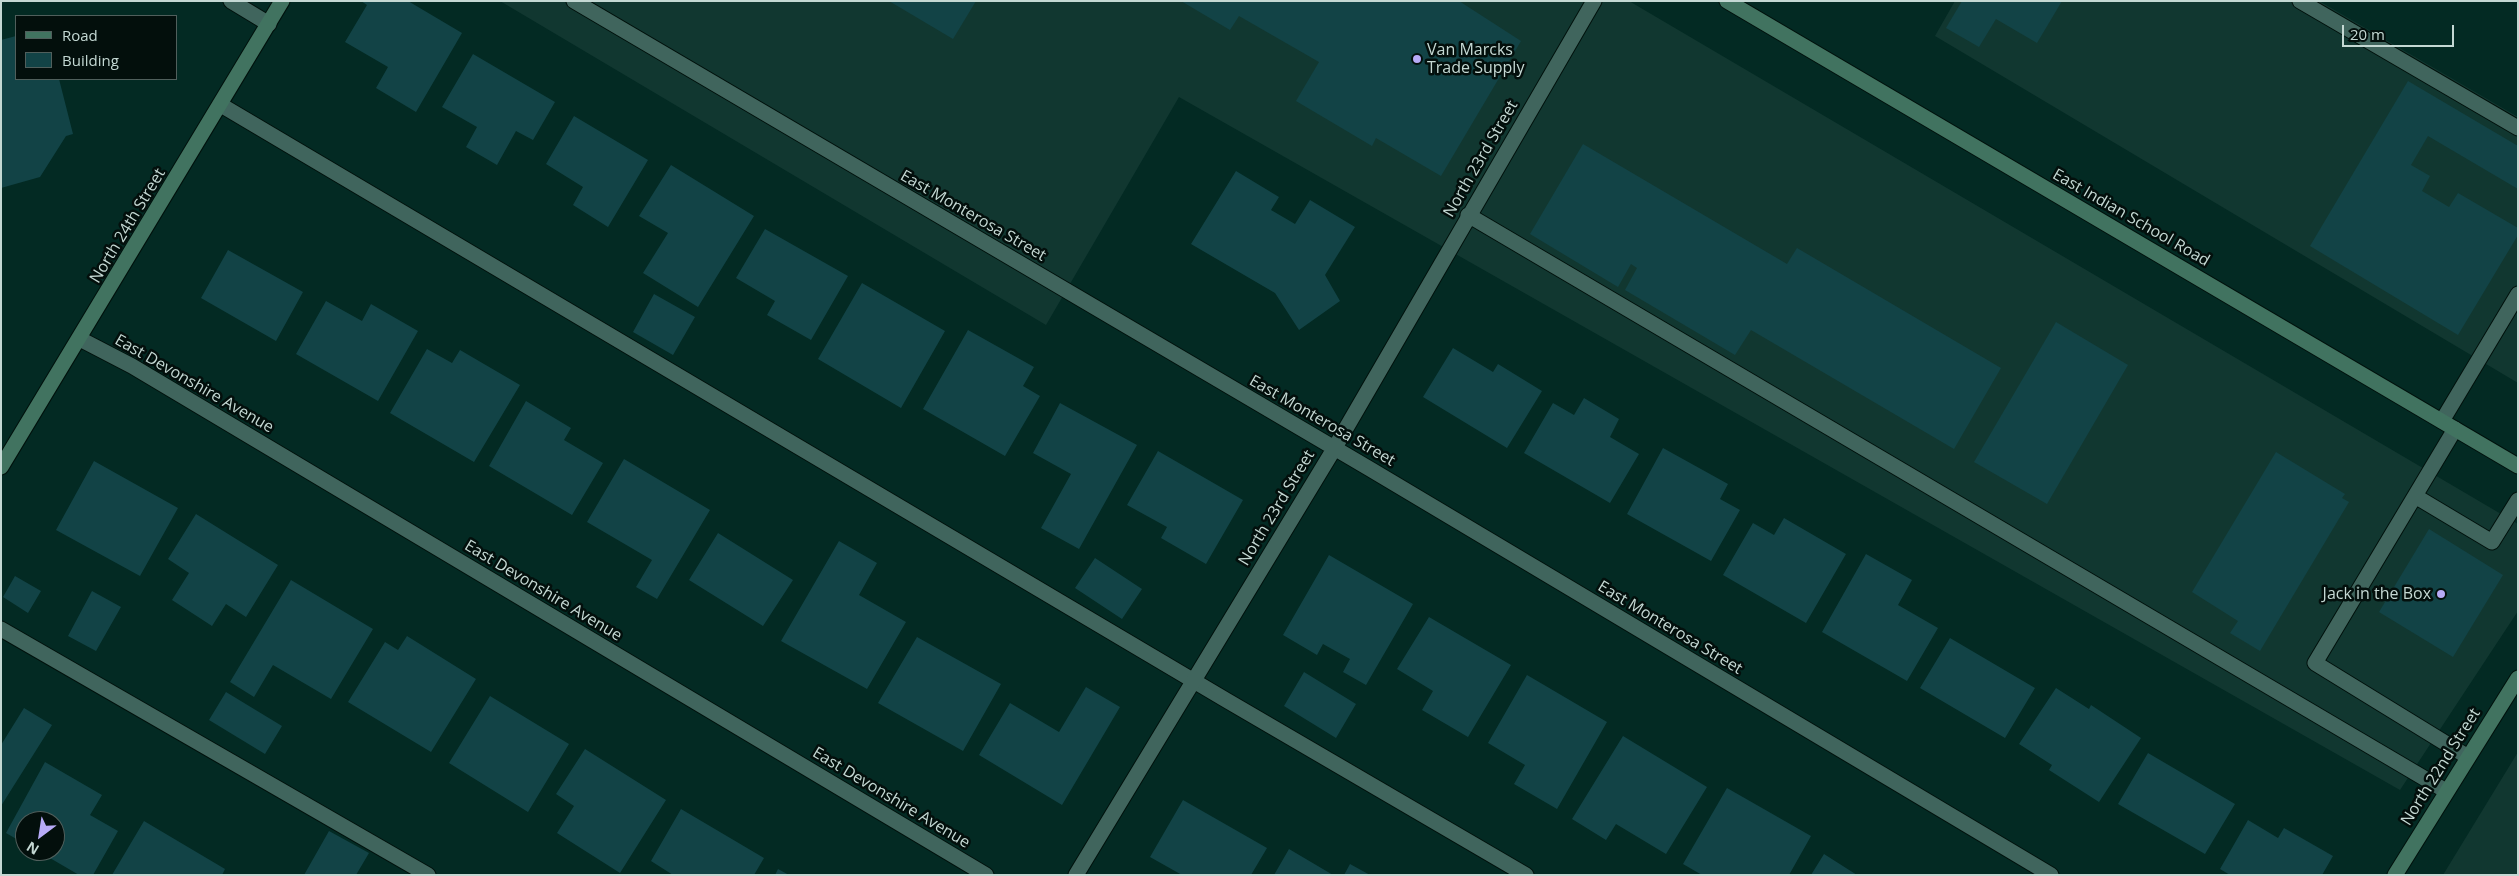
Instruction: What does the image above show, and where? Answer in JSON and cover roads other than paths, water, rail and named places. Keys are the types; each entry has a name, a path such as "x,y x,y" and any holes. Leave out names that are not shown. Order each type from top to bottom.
{"main road":[{"name":"North 24th Street","path":"1,467 80,339 282,1"},
{"name":"East Indian School Road","path":"1727,1 2518,466"},
{"name":"North 22nd Street","path":"2395,875 2518,678"}],"street":[{"path":"231,1 269,24"},
{"name":"East Monterosa Street","path":"574,1 2051,875"},
{"name":"North 23rd Street","path":"1076,875 1334,449 1468,215 1594,1"},
{"path":"2300,1 2518,128"},
{"path":"221,105 1194,681 1526,875"},
{"path":"1468,215 2446,791"},
{"path":"2468,757 2315,663 2415,496 2448,425 2518,294"},
{"name":"East Devonshire Avenue","path":"80,339 132,366 986,875"},
{"path":"2415,496 2492,542 2518,500"},
{"path":"1,630 428,875"}],"place":[{"name":"Van Marcks Trade Supply","path":"1417,59"},
{"name":"Jack in the Box","path":"2441,594"}]}
